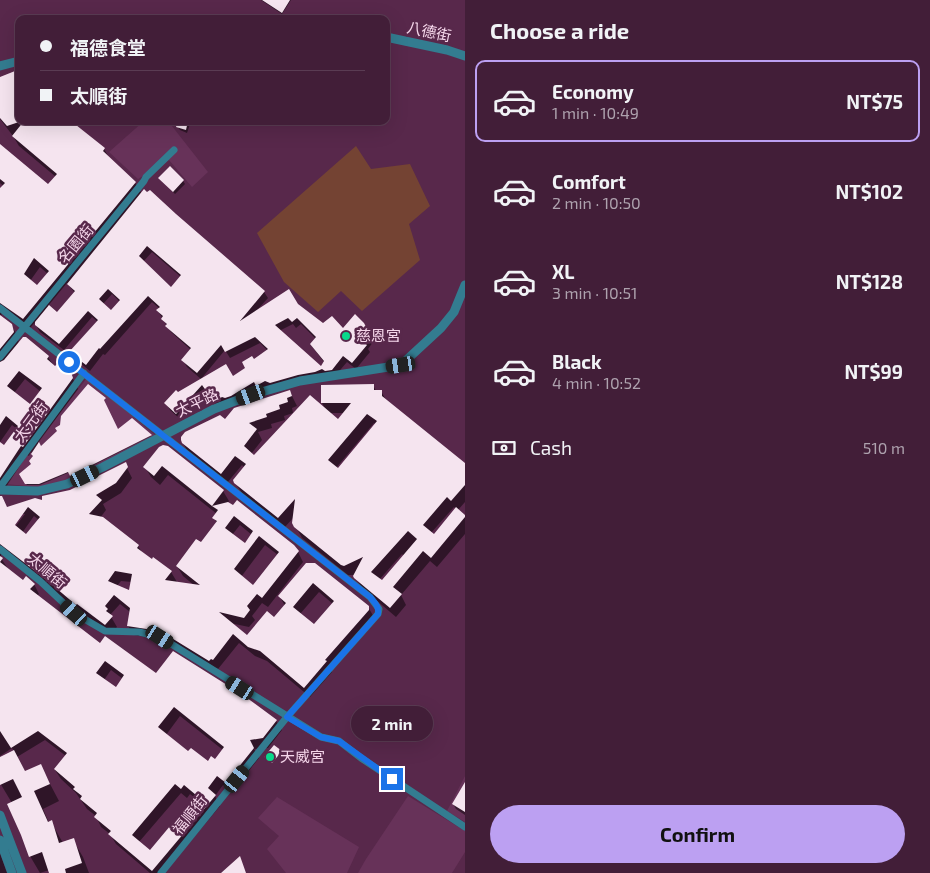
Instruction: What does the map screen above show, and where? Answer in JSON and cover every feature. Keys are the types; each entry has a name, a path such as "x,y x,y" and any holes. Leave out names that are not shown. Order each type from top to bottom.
{"street":[{"name":"八德街","path":"390,38 447,50 465,56"},
{"path":"0,66 15,62"},
{"name":"名園街","path":"0,357 109,225 146,177 174,150"},
{"name":"太平路","path":"0,488 38,491 67,484 214,409 251,395 300,381 401,365 441,328 454,312 465,284"},
{"path":"0,308 163,435"},
{"name":"太元街","path":"0,488 84,373"},
{"name":"福順街","path":"161,873 287,717 378,614 379,609 370,597 163,435"},
{"name":"太順街","path":"0,549 40,581 74,613 105,631 139,632 160,637 321,737 339,741 361,758 465,827"},
{"path":"0,815 18,872"},
{"path":"0,840 18,872"}],"shaded area":[{"path":"139,125 171,125 208,172 192,187 169,160 138,179 109,152"},
{"path":"356,146 371,169 410,164 430,206 409,224 420,260 362,311 341,291 318,312 284,282 257,233"},
{"path":"87,378 155,435 67,481 38,487 5,484"},
{"path":"465,776 465,822 447,811"},
{"path":"408,796 465,831 465,852 452,873 358,873 366,859"},
{"path":"277,797 359,847 347,873 286,873 267,849 279,836 258,818"}],"building":[{"path":"262,0 290,0 282,13"},
{"path":"15,71 15,123 7,126 0,118 0,77"},
{"path":"21,125 76,125 105,148 103,151 136,182 23,319 0,303 0,188 5,183 0,179 0,144 48,184 57,174 12,136","holes":["34,258 49,271 37,285 24,274"]},
{"path":"177,125 187,125 186,130 176,127"},
{"path":"170,166 184,180 173,192 158,178"},
{"path":"144,189 147,192 150,190 265,291 240,321 289,289 298,304 323,323 332,316 343,328 355,314 364,323 370,335 364,342 367,345 352,363 343,356 332,370 325,371 322,369 270,383 265,381 256,386 254,382 231,396 222,397 214,402 202,385 176,414 164,403 176,390 178,392 226,364 233,376 245,368 242,362 252,356 254,359 268,349 255,337 225,352 221,345 197,373 181,360 191,348 165,326 167,324 161,319 163,316 156,310 160,307 148,296 99,348 86,365 69,352 98,320 88,311 59,344 35,325 35,322 49,305 57,312 75,291 67,284","holes":["147,246 181,275 171,287 139,256","108,289 120,300 111,310 99,299","288,318 292,322 297,318 316,337 310,344 324,361 321,366 275,325"]},
{"path":"0,315 12,324 14,332 0,349"},
{"path":"23,337 26,337 49,356 47,359 55,366 58,363 71,372 73,378 23,447 21,446 0,478 0,442 4,445 18,426 6,416 0,425 0,362 4,360","holes":["19,371 42,388 30,404 7,386"]},
{"path":"88,384 106,398 104,400 118,429 132,418 152,435 70,476 68,472 39,484 25,484 19,474 31,464 29,461 33,456 31,454 39,442 41,446 57,431 55,428 60,425 61,416"},
{"path":"374,384 374,390 382,390 382,396 465,463 465,485 451,501 447,497 423,525 434,534 456,507 465,517 431,558 423,551 393,587 402,594 390,608 354,578 353,576 363,557 344,566 341,565 294,527 292,523 295,499 278,518 234,483 233,480 246,464 235,456 221,474 182,443 181,440 185,432 220,415 225,419 234,408 290,390 292,396 287,398 288,402 279,405 280,409 266,414 267,417 249,423 257,429 244,446 254,455 310,395 338,419 351,403 321,403 321,385","holes":["367,414 377,421 338,468 328,460","408,531 417,539 382,580 371,572"]},
{"path":"163,445 168,446 224,490 212,506 162,466 154,476 143,467 159,447"},
{"path":"126,462 128,467 116,483 96,495 102,500 89,514 103,517 139,545 137,548 172,571 165,580 200,585 176,566 196,539 201,542 217,521 212,518 218,510 212,506 228,502 233,505 237,500 294,545 299,551 262,598 257,594 247,606 250,610 244,618 219,612 247,635 267,611 274,617 286,603 278,596 306,563 315,563 369,606 369,610 325,660 327,661 304,688 260,651 248,647 233,634 213,660 209,661 165,634 166,632 127,626 130,608 114,595 105,606 108,609 106,611 113,616 105,625 76,605 0,544 0,496 2,496 7,507 35,498 42,500 42,496 70,490","holes":["28,507 40,517 26,534 15,525","234,516 253,531 245,543 225,528","259,536 279,552 253,585 234,569","115,571 132,574 129,590 108,581","313,583 334,601 314,624 293,607"]},
{"path":"0,562 23,580 26,576 35,584 30,589 100,643 105,636 156,673 173,651 243,695 277,720 263,738 250,740 254,748 226,783 217,776 208,788 216,795 152,871 108,834 111,831 94,817 97,813 80,799 82,796 73,789 75,787 54,769 67,753 38,731 11,748 0,731","holes":["105,661 124,675 116,687 96,673","174,707 224,747 215,759 211,756 208,761 191,748 188,751 158,727","175,784 181,789 184,785 196,795 150,850 132,835"]},
{"path":"274,745 282,751 272,763 264,757"},
{"path":"14,750 25,771 41,764 50,784 34,791 48,822 52,820 59,843 74,838 82,863 65,869 66,873 49,873 42,852 29,857 7,804 22,797 13,779 0,785 0,757"},
{"path":"465,782 465,812 452,804"},
{"path":"240,856 246,873 221,873"}],"place":[{"name":"慈恩宮","path":"346,336"},
{"name":"天威宮","path":"270,757"}],"route":[{"path":"69,362 370,597 377,605 379,609 378,614 287,717 321,737 339,741 392,779"}]}
